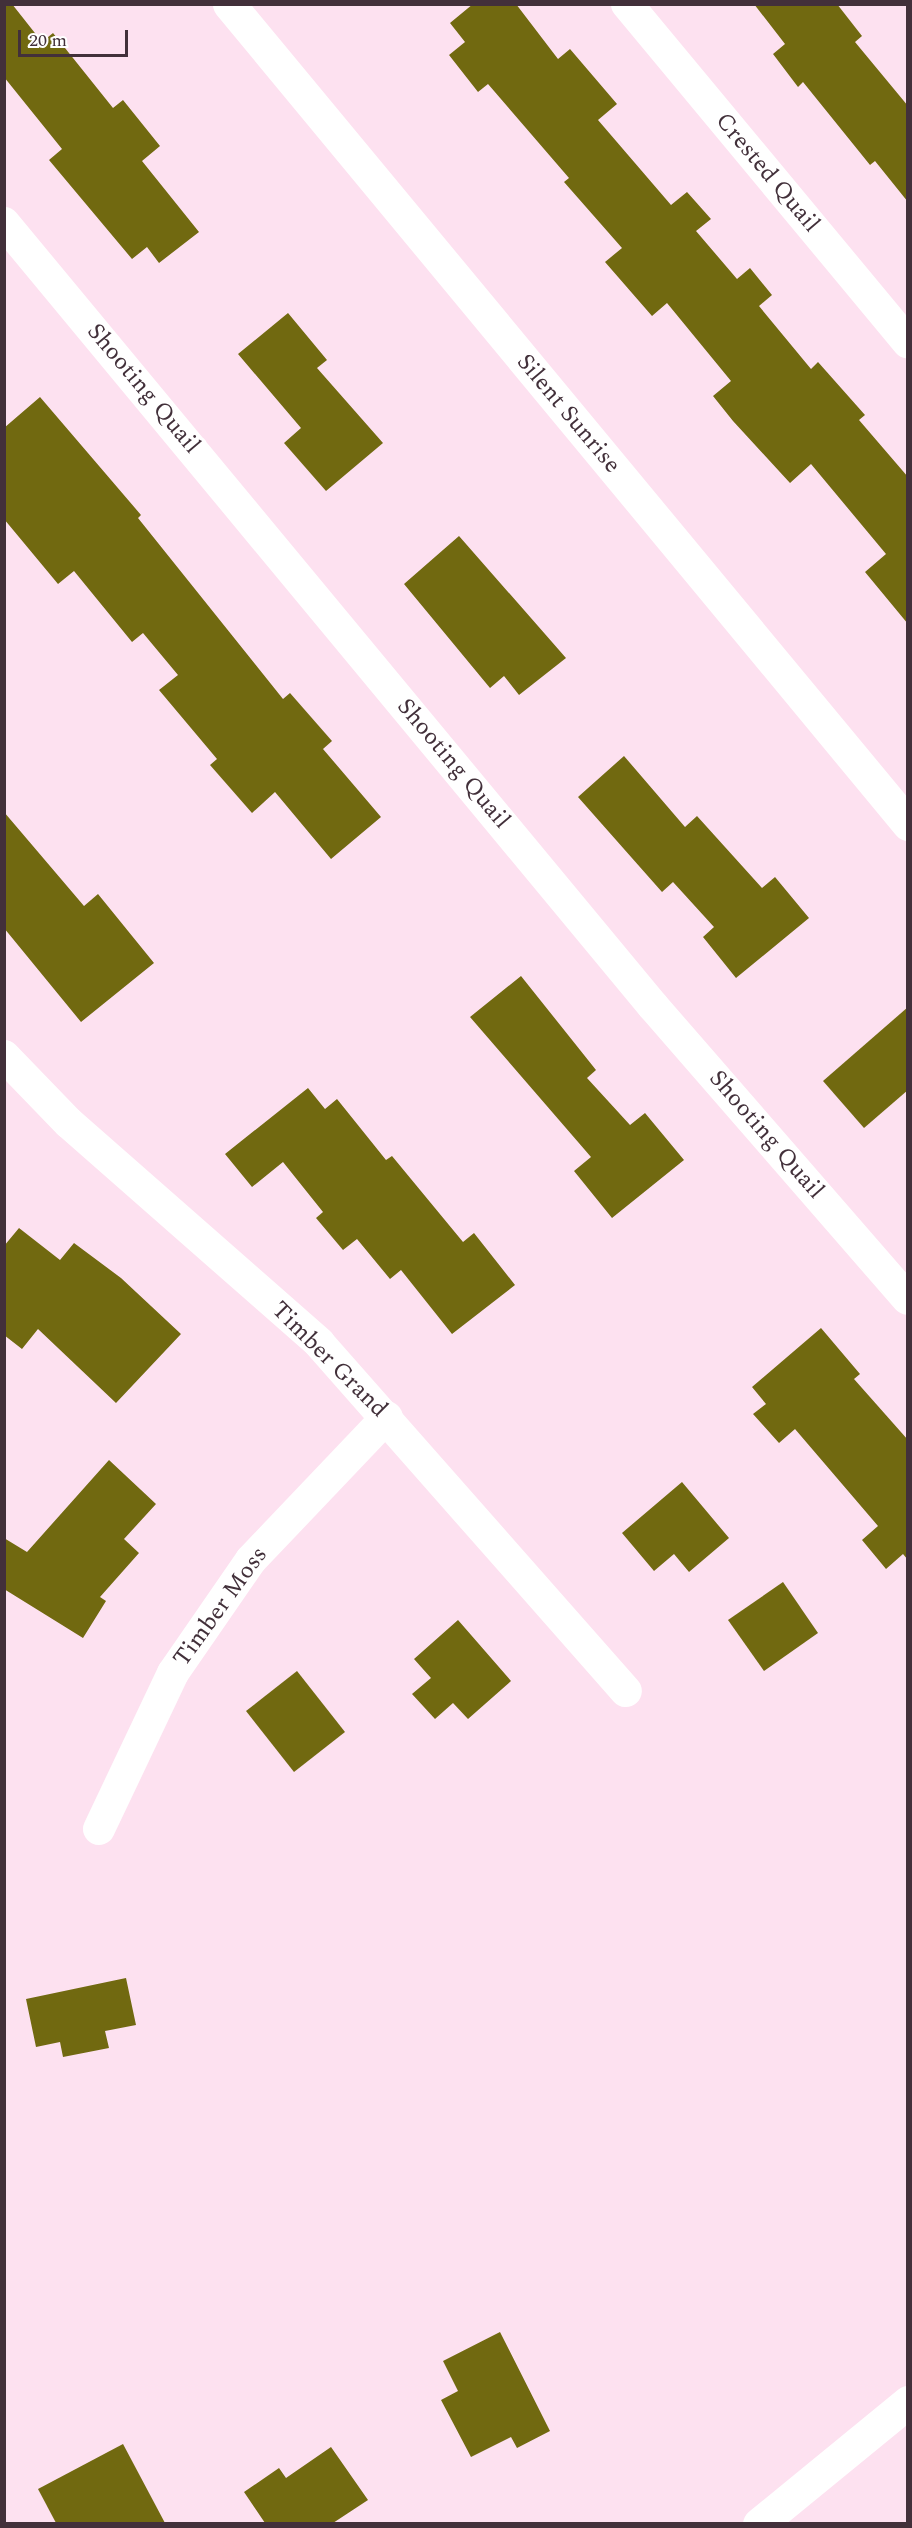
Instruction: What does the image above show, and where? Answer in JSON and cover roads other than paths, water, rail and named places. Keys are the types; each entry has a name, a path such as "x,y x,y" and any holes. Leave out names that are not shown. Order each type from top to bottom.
{"street":[{"name":"Silent Sunrise","path":"229,4 908,824"},
{"name":"Crested Quail","path":"627,4 908,342"},
{"name":"Shooting Quail","path":"4,223 653,1006 908,1299"},
{"name":"Timber Grand","path":"4,1056 69,1123 319,1343 387,1417 626,1691"},
{"name":"Timber Moss","path":"99,1829 173,1673 251,1560 387,1417"},
{"path":"759,2523 908,2402"}]}
